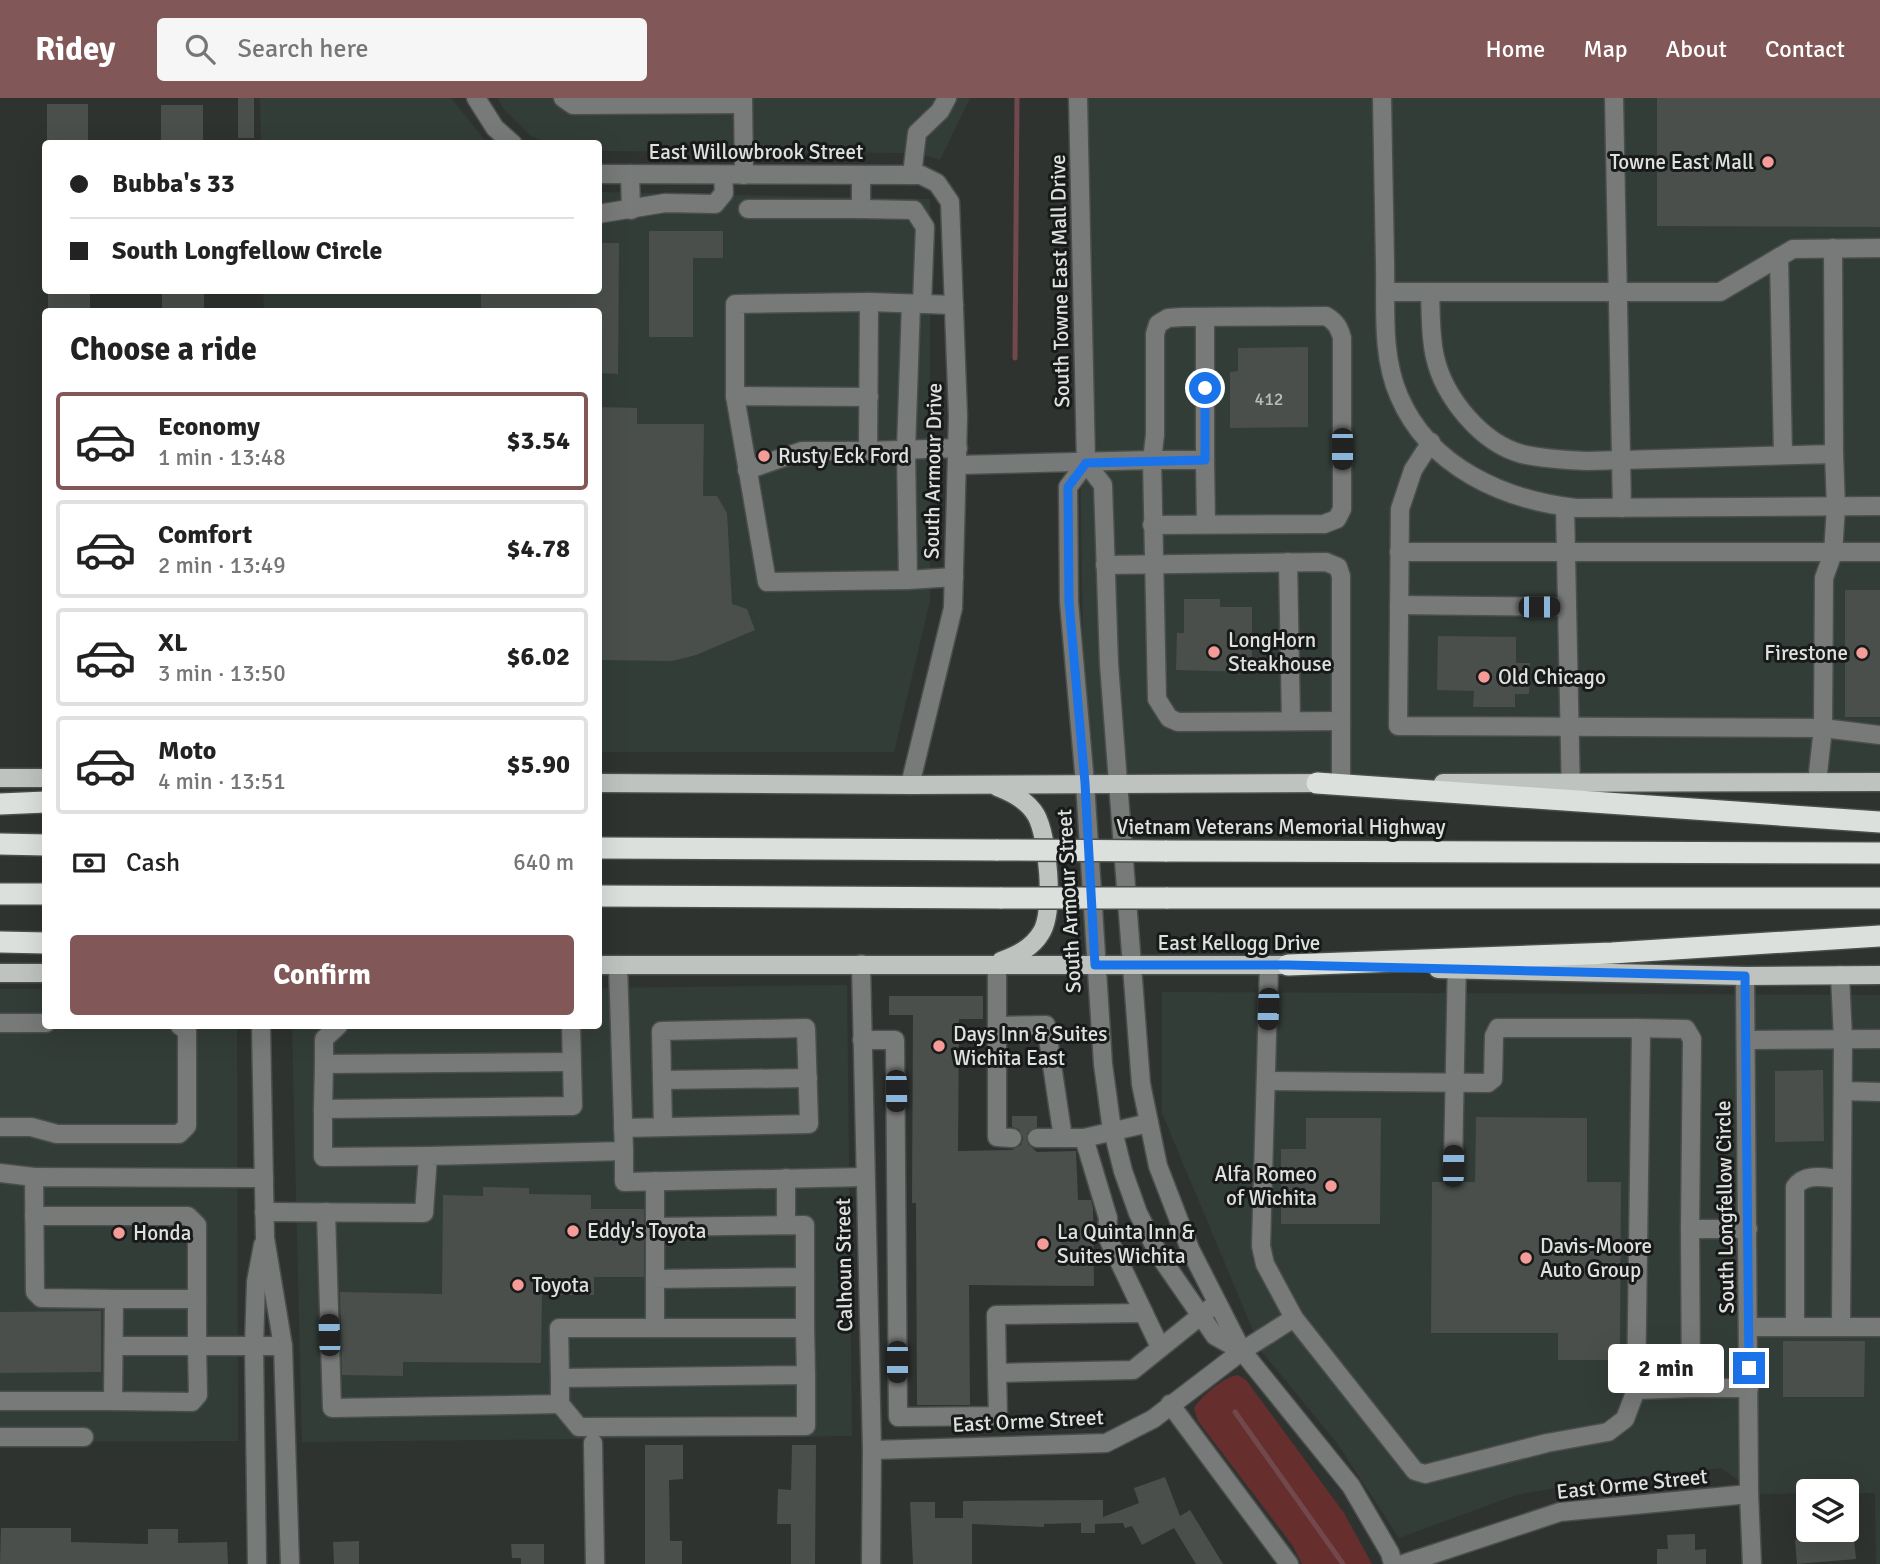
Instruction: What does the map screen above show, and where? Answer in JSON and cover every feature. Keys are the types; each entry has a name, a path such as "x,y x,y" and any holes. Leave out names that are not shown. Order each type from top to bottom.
{"highway":[{"path":"1317,783 1570,792 1880,822"},
{"path":"0,804 42,802"},
{"path":"0,844 42,845"},
{"name":"Vietnam Veterans Memorial Highway","path":"602,848 1880,853"},
{"path":"0,894 42,894"},
{"path":"602,896 1880,898"},
{"path":"1279,965 1457,964 1880,936"},
{"path":"0,942 42,943"}],"main road":[{"path":"0,778 42,779"},
{"path":"602,783 1341,783 1570,792 1880,782"},
{"path":"991,784 1017,795 1035,814 1045,835 1048,908 1042,933 1024,952 994,965"},
{"path":"1457,964 1745,976 1880,975"},
{"name":"East Kellogg Drive","path":"602,965 1279,965"},
{"path":"0,973 42,973"}],"street":[{"path":"476,98 495,128 508,140"},
{"path":"564,98 573,104 743,101 744,175"},
{"path":"912,175 917,133 940,111 947,98"},
{"path":"1382,98 1387,355 1399,397 1432,442 1451,462 1487,485 1534,503 1565,507 1880,506"},
{"path":"1614,98 1622,508"},
{"name":"South Towne East Mall Drive","path":"1082,99 1086,463 1103,485 1109,664 1119,783"},
{"name":"East Willowbrook Street","path":"602,174 912,175"},
{"path":"631,174 631,210"},
{"path":"602,214 649,206 715,204 724,193 723,175"},
{"path":"861,175 861,209"},
{"name":"South Armour Drive","path":"910,785 953,608 958,457 950,202 937,183 921,175 912,175"},
{"path":"748,209 914,210 925,227 906,450 908,580"},
{"path":"1817,782 1823,727 1824,578 1833,553 1836,506 1833,248"},
{"path":"1385,292 1720,292 1793,249 1880,248"},
{"path":"1779,257 1783,455"},
{"path":"1430,292 1437,366 1453,397 1485,434 1514,451 1553,460 1834,454"},
{"path":"954,305 869,302 735,304 735,397 767,582 954,577"},
{"path":"869,302 869,451"},
{"path":"1152,526 1324,524 1337,519 1342,509 1342,338 1339,327 1326,316 1168,318 1158,324 1155,334 1152,526 1157,699 1169,719 1178,722 1341,721"},
{"path":"1205,317 1206,525"},
{"path":"735,397 869,397"},
{"path":"1432,442 1413,470 1400,509 1398,726 1823,727 1880,735"},
{"path":"747,470 802,451 906,450 958,457 1086,463 1205,460"},
{"path":"1085,783 1069,602 1068,487 1086,463"},
{"path":"1565,507 1570,792"},
{"path":"1399,552 1880,552"},
{"path":"1288,562 1291,721"},
{"path":"1105,565 1326,562 1338,567 1341,576 1341,783"},
{"path":"1399,606 1566,607"},
{"name":"South Armour Street","path":"1085,783 1095,965 1103,1064 1113,1131 1138,1213 1159,1255 1215,1336 1242,1351"},
{"name":"South Armour Street","path":"1119,783 1141,1084 1167,1189 1190,1249 1242,1351 1351,1486 1390,1553 1393,1564"},
{"name":"Calhoun Street","path":"860,964 872,1450 871,1564"},
{"path":"1453,1166 1457,964"},
{"path":"618,965 624,1181 786,1178 865,1185 897,1193"},
{"path":"994,965 997,1137 1012,1138"},
{"path":"1279,965 1266,1081 1261,1245 1265,1265 1294,1318 1415,1471 1425,1474 1547,1443 1608,1432 1625,1419 1636,1390 1641,1035 1634,1028"},
{"path":"1840,975 1843,1039 1841,1327"},
{"name":"South Longfellow Circle","path":"1745,976 1749,1494 1752,1564"},
{"path":"0,1023 42,1023"},
{"path":"997,1026 1046,1025 1063,1138"},
{"path":"623,1128 809,1124 806,1028 661,1031 663,1127"},
{"path":"1266,1081 1488,1083 1493,1079 1494,1036 1498,1028 1686,1029 1692,1039 1691,1388"},
{"path":"0,1127 31,1127 57,1134 179,1134 187,1126 187,1031 184,1029"},
{"path":"261,1029 265,1238 284,1346 290,1564"},
{"path":"335,1029 324,1039 323,1157 624,1151"},
{"path":"323,1109 573,1106 571,1029"},
{"path":"1746,1040 1880,1039"},
{"path":"862,1040 895,1040 898,1417 998,1416 996,1315 1144,1314"},
{"path":"324,1064 571,1062"},
{"path":"662,1080 807,1078"},
{"path":"1843,1091 1880,1092"},
{"path":"1037,1138 1084,1138 1149,1123"},
{"path":"1084,1138 1108,1218 1107,1236 1160,1347"},
{"path":"264,1212 424,1213 428,1156"},
{"path":"0,1173 34,1177 264,1178"},
{"path":"34,1177 35,1292 41,1298 197,1299"},
{"path":"1795,1327 1795,1187 1799,1181 1810,1177 1842,1179"},
{"path":"786,1178 786,1225"},
{"path":"655,1181 655,1328"},
{"path":"326,1212 332,1408 560,1404"},
{"path":"0,1401 192,1402 198,1395 197,1225 188,1216 34,1216"},
{"path":"655,1227 805,1225 806,1426 579,1427 560,1404 559,1328 805,1328"},
{"path":"1690,1229 1748,1229"},
{"path":"257,1564 254,1346 256,1282 265,1238"},
{"path":"655,1279 805,1277"},
{"path":"113,1401 114,1299"},
{"path":"997,1373 1119,1373 1133,1370 1217,1302"},
{"name":"East Orme Street","path":"872,1450 1106,1443 1153,1419 1242,1351 1294,1318"},
{"path":"1749,1327 1880,1328"},
{"path":"114,1346 284,1346"},
{"path":"560,1378 806,1376"},
{"path":"869,1378 897,1378"},
{"path":"1636,1390 1749,1388"},
{"path":"1170,1404 1289,1564"},
{"path":"0,1437 84,1437"},
{"path":"593,1443 595,1564"},
{"name":"East Orme Street","path":"1403,1564 1560,1512 1749,1494"}],"shaded area":[{"path":"260,98 451,98 485,140 261,140"},
{"path":"498,98 970,98 940,160 917,153 602,151 602,140 541,140 531,136 503,108"},
{"path":"1075,98 1880,98 1880,782 1085,783"},
{"name":"Rusty Eck Ford","path":"602,192 930,199 930,601 894,752 602,752 602,308 264,308 263,294 602,294"},
{"name":"Eddy's Toyota","path":"847,985 852,1436 302,1442 292,1029 602,1029 602,988"},
{"name":"Honda","path":"0,989 42,989 42,1029 237,1029 238,1441 0,1442"},
{"path":"1162,992 1880,995 1880,1564 1876,1564 1875,1493 1859,1493 1859,1479 1796,1479 1796,1494 1758,1494 1721,1468 1585,1483 1516,1495 1399,1538 1337,1443 1262,1352 1162,1113"},
{"path":"1238,1375 1246,1380 1344,1513 1372,1564 1302,1564 1293,1546 1198,1421 1194,1408 1198,1403 1220,1383"}],"building":[{"path":"238,98 254,98 254,138 238,138"},
{"name":"Towne East Mall","path":"1657,98 1880,98 1880,227 1657,226"},
{"path":"47,104 88,104 88,140 47,140"},
{"path":"161,105 203,105 203,140 161,140"},
{"path":"649,231 723,231 723,258 693,258 693,337 649,337"},
{"path":"602,243 619,243 618,374 602,373 602,308 481,308 481,294 602,294"},
{"path":"48,294 90,294 90,308 48,308"},
{"path":"162,294 204,294 204,308 162,308"},
{"path":"1308,347 1308,427 1230,428 1230,372 1238,371 1238,348"},
{"path":"602,407 637,408 637,424 704,424 703,496 717,496 727,513 732,604 747,609 755,630 696,655 672,661 602,660"},
{"name":"Firestone","path":"1845,590 1880,590 1880,717 1845,717"},
{"name":"LongHorn Steakhouse","path":"1184,599 1220,599 1220,607 1252,607 1252,672 1176,670 1177,633 1184,633"},
{"name":"Old Chicago","path":"1438,636 1516,637 1516,663 1530,663 1529,694 1515,694 1515,707 1473,707 1474,691 1437,690"},
{"path":"889,996 983,996 983,1019 959,1019 958,1151 1012,1150 1021,1145 1023,1138 1019,1129 1012,1127 1012,1116 1037,1116 1037,1127 1027,1133 1028,1144 1037,1152 1076,1151 1078,1200 1091,1200 1093,1208 1094,1286 969,1285 970,1405 917,1405 916,1203 912,1203 913,1015 889,1015"},
{"path":"1823,1070 1824,1141 1775,1142 1775,1071"},
{"name":"Davis-Moore Auto Group","path":"1476,1117 1587,1118 1587,1182 1621,1182 1620,1360 1558,1360 1558,1333 1431,1333 1432,1182 1475,1182"},
{"name":"Alfa Romeo of Wichita","path":"1306,1118 1381,1118 1380,1224 1281,1224 1281,1149 1306,1149"},
{"name":"Toyota","path":"483,1187 529,1188 529,1194 591,1195 591,1209 644,1209 644,1277 594,1277 594,1295 542,1295 541,1363 403,1362 403,1376 342,1375 340,1292 442,1294 443,1195 483,1196"},
{"path":"101,1311 101,1372 0,1373 0,1312"},
{"path":"1783,1341 1865,1341 1864,1397 1783,1397"},
{"path":"645,1445 683,1445 683,1479 669,1480 670,1541 682,1541 682,1564 645,1564"},
{"path":"792,1445 816,1445 815,1564 791,1564 791,1524 777,1524 778,1489 791,1490"},
{"path":"1165,1477 1180,1516 1190,1510 1223,1564 1196,1564 1174,1528 1142,1545 1132,1526 1125,1528 1123,1523 1095,1524 1095,1533 1081,1533 1081,1523 1044,1524 1044,1527 972,1524 972,1564 913,1564 910,1502 935,1502 935,1518 963,1518 963,1501 1103,1500 1103,1517 1139,1503 1134,1488"},
{"path":"1,1528 71,1528 71,1542 148,1544 148,1529 178,1529 178,1543 227,1542 228,1564 0,1564"},
{"path":"1695,1534 1695,1550 1706,1549 1706,1564 1657,1564 1657,1549 1668,1549 1667,1535"},
{"path":"1795,1540 1854,1542 1856,1559 1797,1564"},
{"path":"359,1541 359,1564 334,1564 333,1542"},
{"path":"511,1544 544,1544 544,1564 521,1564 521,1558 512,1558"}],"waterway":[{"path":"1015,358 1017,98"},
{"path":"1235,1412 1343,1564"}],"place":[{"name":"Towne East Mall","path":"1768,162"},
{"name":"Rusty Eck Ford","path":"764,456"},
{"name":"LongHorn Steakhouse","path":"1214,652"},
{"name":"Firestone","path":"1862,653"},
{"name":"Old Chicago","path":"1484,677"},
{"name":"Days Inn & Suites Wichita East","path":"939,1046"},
{"name":"Alfa Romeo of Wichita","path":"1331,1186"},
{"name":"Eddy's Toyota","path":"573,1231"},
{"name":"Honda","path":"119,1233"},
{"name":"La Quinta Inn & Suites Wichita","path":"1043,1244"},
{"name":"Davis-Moore Auto Group","path":"1526,1258"},
{"name":"Toyota","path":"518,1285"}],"route":[{"path":"1205,388 1205,460 1086,463 1068,487 1069,602 1085,783 1095,965 1288,965 1745,976 1749,1368"}]}
